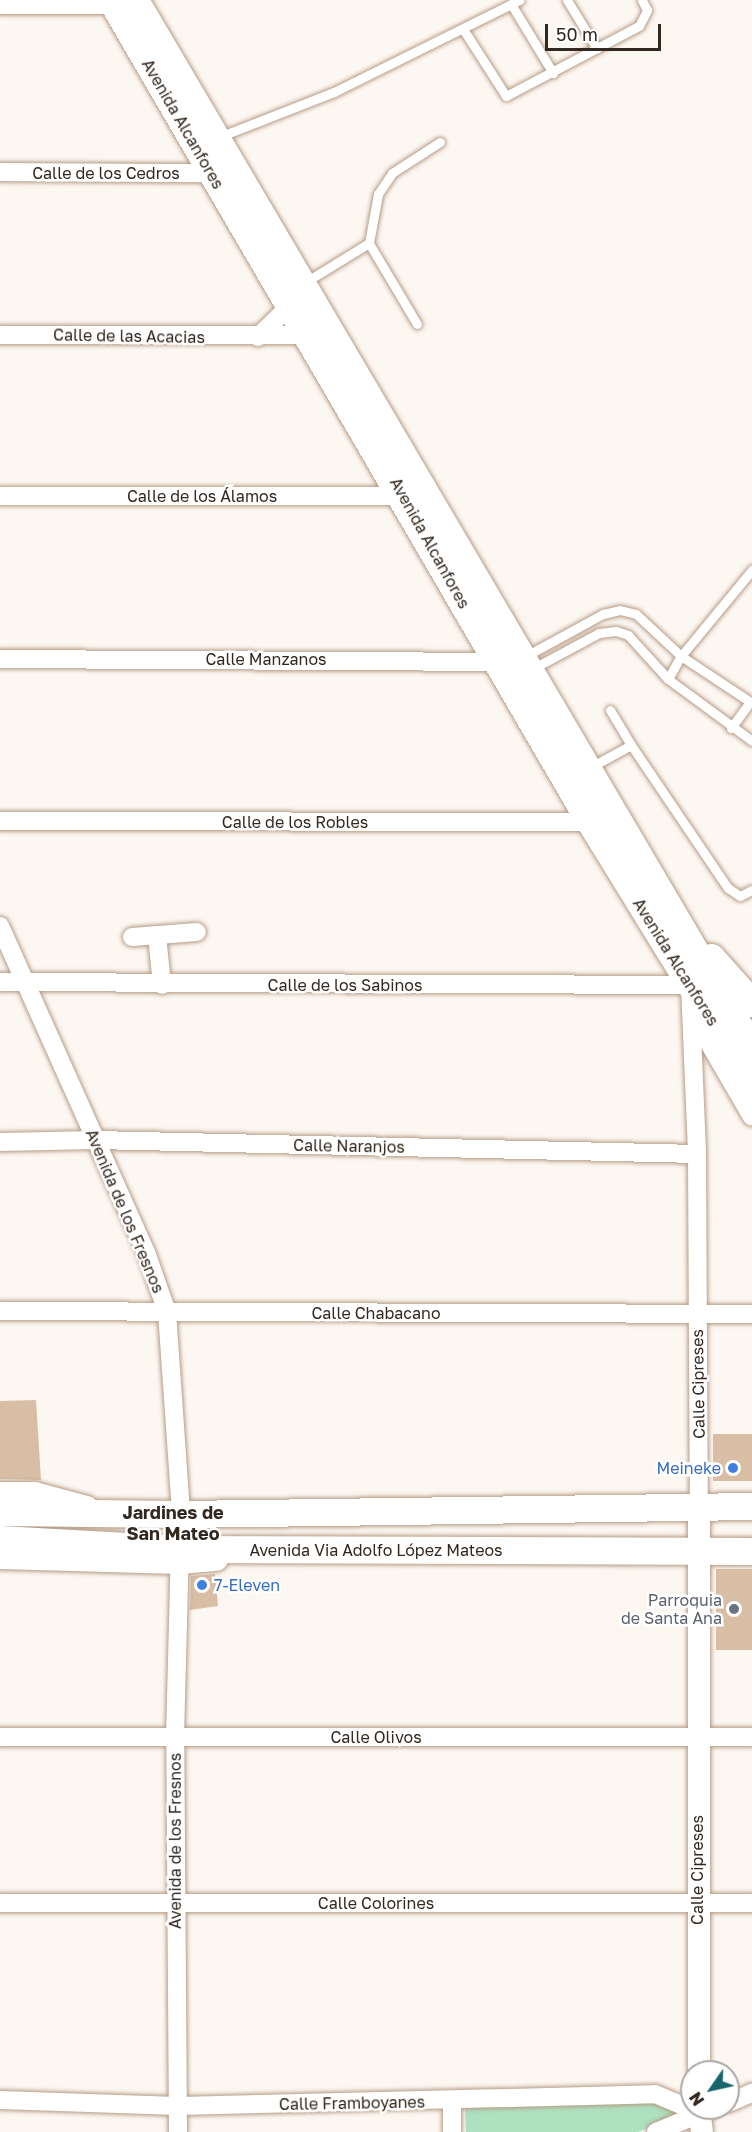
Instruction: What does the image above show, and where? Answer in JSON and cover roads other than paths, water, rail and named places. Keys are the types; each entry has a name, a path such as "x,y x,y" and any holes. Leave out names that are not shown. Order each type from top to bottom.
{"main road":[{"name":"Avenida Alcanfores","path":"120,1 217,138 300,294 527,664 666,906 752,1048"},
{"name":"Avenida Alcanfores","path":"120,1 211,173 300,294 309,335 590,822 752,1085"},
{"path":"666,906 752,1003"},
{"path":"0,1512 181,1514 752,1506"},
{"name":"Avenida Via Adolfo López Mateos","path":"0,1539 180,1556 337,1550 752,1551"}],"street":[{"path":"0,5 120,1"},
{"name":"Calle de los Cedros","path":"0,172 211,173"},
{"path":"258,337 300,294"},
{"name":"Calle de las Acacias","path":"0,335 258,337 309,335"},
{"name":"Calle de los Álamos","path":"0,496 403,496"},
{"name":"Calle Manzanos","path":"0,659 495,659 527,664"},
{"name":"Calle de los Robles","path":"0,821 590,822"},
{"name":"Avenida de los Fresnos","path":"0,926 146,1252 167,1312 181,1514"},
{"path":"132,937 197,932"},
{"path":"157,935 162,985"},
{"name":"Calle de los Sabinos","path":"0,982 162,985 690,985"},
{"name":"Calle Cipreses","path":"690,985 694,1018 697,1154 699,2060"},
{"name":"Avenida Alcanfores","path":"694,1018 752,1117"},
{"name":"Calle Naranjos","path":"0,1142 95,1140 697,1154"},
{"name":"Calle Chabacano","path":"0,1311 697,1316 752,1314"},
{"path":"0,1493 35,1493 109,1513"},
{"path":"0,1558 180,1556 181,1514"},
{"name":"Avenida de los Fresnos","path":"178,2132 175,1737 180,1556"},
{"name":"Calle Olivos","path":"0,1737 752,1737"},
{"name":"Calle Colorines","path":"0,1902 752,1903"},
{"name":"Calle Framboyanes","path":"0,2100 178,2106 452,2101 655,2094 680,2105"},
{"path":"452,2101 452,2132"},
{"path":"656,2132 690,2120"}],"lane":[{"path":"567,0 597,49"},
{"path":"463,29 506,96 553,74 645,19 642,0"},
{"path":"217,138 315,101 515,2 553,74"},
{"path":"417,324 369,243 378,194 392,173 440,142"},
{"path":"300,294 369,243"},
{"path":"668,679 681,656 752,570"},
{"path":"527,664 583,625 620,610 636,614 681,656 751,703 731,728"},
{"path":"583,625 590,638"},
{"path":"527,664 590,638 616,630 628,635 668,679 731,728 752,741"},
{"path":"610,710 631,745 728,888 740,896 752,890"},
{"path":"587,769 631,745"}],"place":[{"name":"Meineke","path":"733,1468"},
{"name":"7-Eleven","path":"202,1585"},
{"name":"Parroquia de Santa Ana","path":"734,1609"}],"district":[{"name":"Jardines de San Mateo","path":"173,1523"}]}
